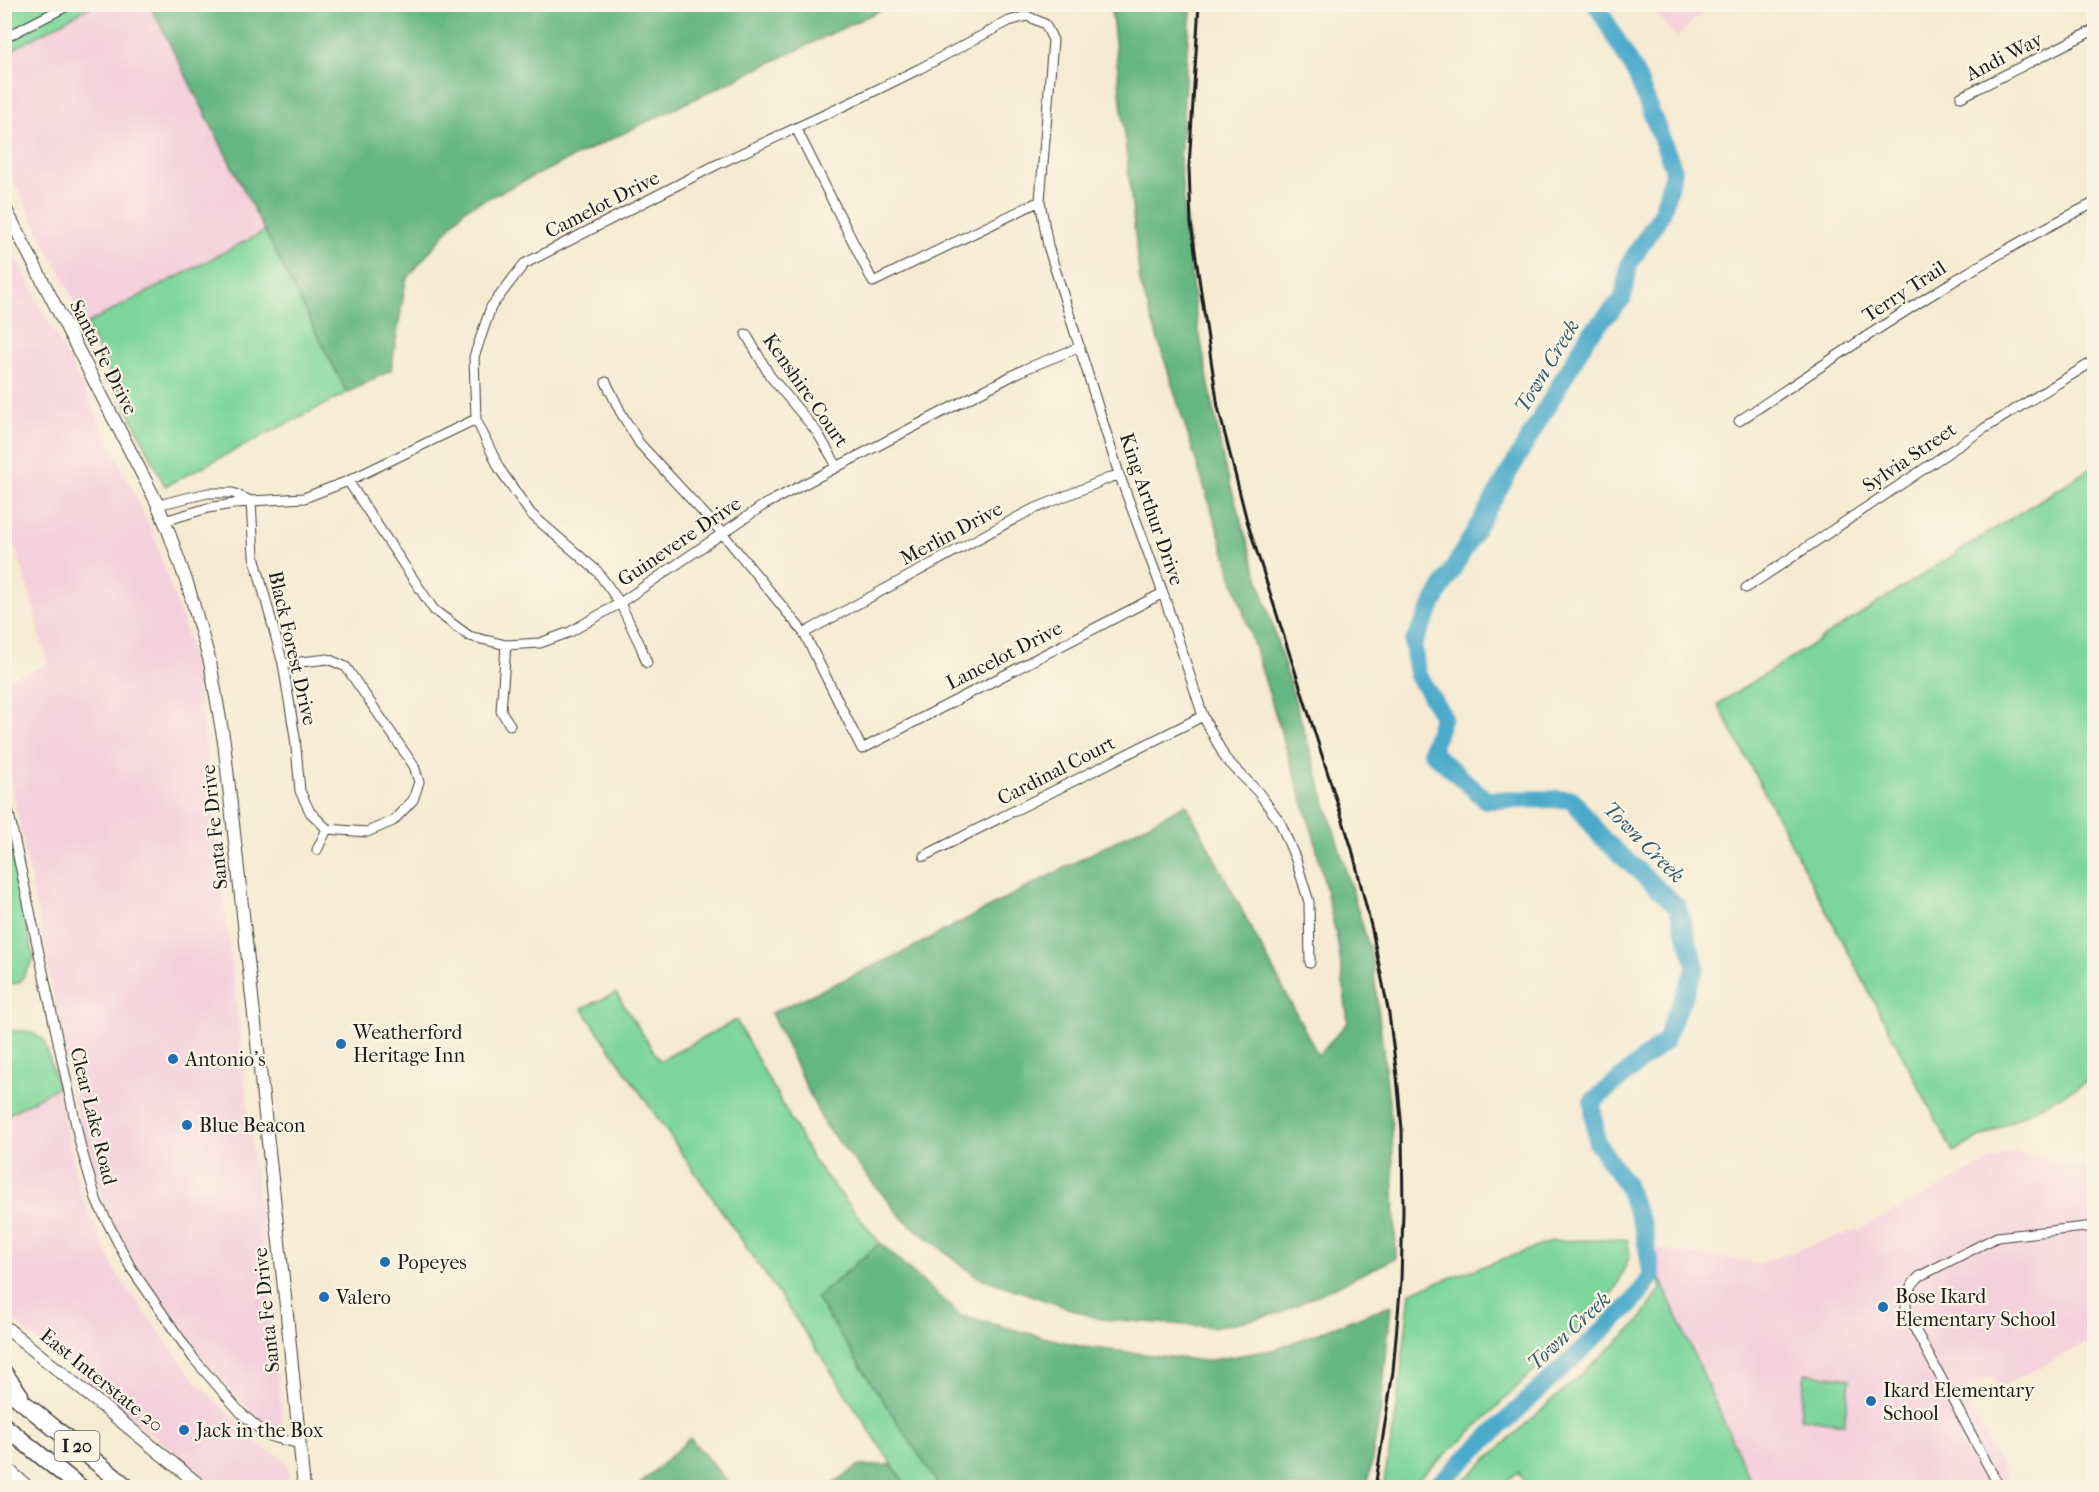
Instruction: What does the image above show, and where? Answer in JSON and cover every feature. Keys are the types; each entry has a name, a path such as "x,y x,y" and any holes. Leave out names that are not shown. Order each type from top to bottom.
{"highway":[{"path":"4,1373 27,1406"},
{"name":"I 20","path":"4,1388 128,1488"},
{"name":"I 20","path":"4,1426 81,1488"}],"main road":[{"name":"Santa Fe Drive","path":"4,206 157,505 188,586 210,662 224,742 304,1488"},
{"name":"East Interstate 20","path":"4,1326 203,1488"},
{"path":"4,1466 28,1488"},
{"path":"293,1488 302,1472"}],"street":[{"path":"4,38 71,4"},
{"name":"Camelot Drive","path":"647,663 620,603 597,571 531,514 499,468 476,419 474,357 491,307 524,264 716,165 909,74 1009,21 1027,16 1045,24 1053,40"},
{"name":"Andi Way","path":"1961,98 2094,30"},
{"name":"King Arthur Drive","path":"1053,40 1040,201 1048,246 1119,474 1163,593 1203,716 1225,758 1258,792 1280,822 1296,860 1309,902 1310,963"},
{"path":"796,128 873,282 1040,201"},
{"name":"Terry Trail","path":"1739,421 1948,283 2039,231 2094,203"},
{"name":"Kenshire Court","path":"746,334 770,376 817,432 837,466"},
{"name":"Guinevere Drive","path":"348,481 434,610 469,636 506,645 540,643 570,632 620,603 764,505 1025,369 1080,347"},
{"name":"Sylvia Street","path":"1746,588 1985,428 2094,361"},
{"path":"606,382 640,444 723,534 804,633"},
{"path":"164,521 208,508 251,501 304,498 348,481 476,419"},
{"name":"Merlin Drive","path":"804,633 1029,511 1119,474"},
{"path":"157,505 208,492 233,493 251,501"},
{"name":"Black Forest Drive","path":"251,501 254,556 283,664 295,737 300,791 310,812 327,829"},
{"name":"Lancelot Drive","path":"804,633 862,749 1163,593"},
{"path":"506,645 501,711 510,725"},
{"path":"283,664 328,658 346,667 414,766 419,782 413,800 393,821 367,832 327,829 317,850"},
{"name":"Cardinal Court","path":"924,856 1203,716"},
{"name":"Clear Lake Road","path":"4,791 81,1148 97,1202 131,1268 194,1359 241,1413 268,1436 300,1444"},
{"path":"2000,1488 1910,1318 1905,1300 1913,1282 1920,1276 1989,1240 2005,1235 2094,1226"}],"shaded area":[{"path":"93,5 150,5 265,231 86,324 5,164 5,54"},
{"path":"1649,5 1709,5 1677,38"},
{"path":"4,234 98,417 153,534 186,632 197,679 282,1416 282,1423 278,1429 272,1431 265,1428 176,1329 128,1256 108,1216 82,1135 5,752 5,679 48,665 24,573 5,522 5,447 14,442 4,423"},
{"path":"58,1087 79,1191 117,1274 193,1378 262,1447 278,1455 286,1464 289,1474 284,1487 221,1487 202,1475 5,1314 4,1116"},
{"name":"Bose Ikard Elementary School","path":"2009,1151 2094,1169 2094,1339 1999,1388 1993,1376 1961,1392 2013,1487 1753,1487 1658,1274 1652,1248 1759,1263 1860,1229"}],"green space":[{"path":"5,5 93,5 5,54"},
{"path":"150,5 891,5 465,209 406,280 391,370 347,393"},
{"path":"1111,5 1192,5 1180,163 1195,310 1224,464 1372,957 1392,1127 1396,1258 1280,1313 1217,1327 1099,1319 976,1276 902,1218 824,1124 771,1013 900,954 1186,804 1318,1055 1348,1022 1338,943 1314,837 1140,282"},
{"path":"265,231 347,393 165,486 86,324"},
{"path":"2094,466 2094,1078 1953,1152 1718,704"},
{"path":"5,826 34,959 19,983 5,985"},
{"path":"616,993 660,1061 736,1020 813,1160 880,1243 816,1298 940,1487 907,1487 813,1344 582,1008"},
{"path":"5,1031 28,1031 44,1040 58,1087 5,1116"},
{"path":"1627,1239 1630,1255 1614,1292 1471,1432 1409,1487 1383,1487 1397,1409 1410,1292 1554,1241"},
{"path":"880,1243 961,1316 1083,1347 1205,1361 1273,1350 1391,1305 1381,1408 1367,1487 940,1487 816,1298"},
{"path":"1658,1274 1753,1487 1526,1487 1519,1472 1498,1487 1456,1487 1638,1323 1661,1289"},
{"path":"1805,1373 1850,1379 1844,1424 1800,1418"},
{"path":"690,1438 732,1487 637,1487"},
{"path":"892,1465 907,1487 828,1487 858,1466"}],"waterway":[{"name":"Town Creek","path":"1434,1488 1632,1303 1652,1276 1643,1227 1625,1183 1597,1143 1592,1102 1664,1042 1696,967 1677,906 1602,838 1572,799 1486,800 1431,751 1443,716 1417,674 1413,643 1439,593 1588,336 1623,298 1629,264 1662,213 1674,170 1636,74 1596,4"}],"railway":[{"path":"1199,4 1189,167 1191,224 1218,407 1247,521 1352,849 1389,1014 1397,1076 1402,1130 1401,1280 1393,1371 1375,1488"}],"place":[{"name":"Weatherford Heritage Inn","path":"341,1044"},
{"name":"Antonio's","path":"173,1059"},
{"name":"Blue Beacon","path":"187,1125"},
{"name":"Popeyes","path":"385,1262"},
{"name":"Valero","path":"324,1297"},
{"name":"Bose Ikard Elementary School","path":"1883,1307"},
{"name":"Ikard Elementary School","path":"1871,1401"},
{"name":"Jack in the Box","path":"184,1430"}]}
